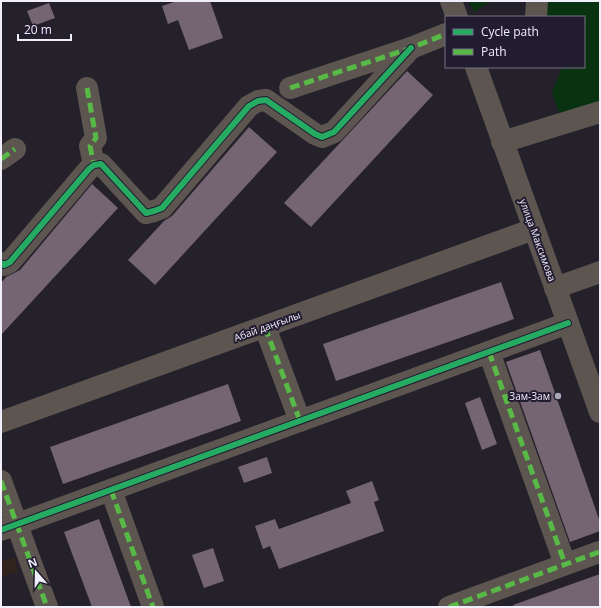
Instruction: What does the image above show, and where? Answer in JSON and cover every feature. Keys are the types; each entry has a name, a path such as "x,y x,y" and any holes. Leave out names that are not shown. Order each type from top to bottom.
{"street":[{"path":"451,1 457,16"},
{"path":"536,16 537,1"},
{"path":"290,88 412,48 445,34"},
{"path":"1,263 4,265 10,262 94,165 101,164 146,212 154,211 162,208 249,106 258,101 266,100 315,134 322,137 334,132 412,48"},
{"name":"улица Максимова","path":"476,68 600,412"},
{"path":"87,88 96,138 90,146 94,165"},
{"path":"502,142 600,112"},
{"name":"Абай даңғылы","path":"1,422 534,229"},
{"path":"555,288 600,272"},
{"path":"9,527 568,323"},
{"path":"265,327 300,421"},
{"path":"489,352 565,564"},
{"path":"1,481 9,527 47,607"},
{"path":"111,490 153,607"},
{"path":"449,607 599,552"}],"shaded area":[{"path":"14,557 18,571 1,577 1,562"}],"green space":[{"path":"469,1 491,1 474,12"},
{"path":"537,1 600,1 600,110 563,123 552,93 562,68 585,68 585,16 536,16"}],"building":[{"path":"177,1 210,1 223,38 189,50 178,20 168,24 162,6"},
{"path":"49,3 55,18 33,26 27,11"},
{"path":"407,71 433,95 311,227 284,203"},
{"path":"249,127 277,152 155,285 128,260 164,221 172,216"},
{"path":"92,184 118,208 1,335 1,283 6,277 20,270"},
{"path":"501,282 514,319 336,381 323,344"},
{"path":"540,350 600,522 600,531 570,542 506,362"},
{"path":"228,384 241,421 63,484 50,447"},
{"path":"480,397 497,444 482,450 465,403"},
{"path":"267,457 272,473 244,483 238,467"},
{"path":"372,481 379,500 374,502 384,531 279,569 270,546 263,549 255,526 275,519 279,529 351,503 346,491"},
{"path":"99,519 131,607 92,607 64,532"},
{"path":"213,548 224,581 204,588 192,555"},
{"path":"600,574 600,607 514,607 513,605"}],"marked path":[{"path":"290,88 411,48 445,34"},
{"path":"87,88 96,138 90,146 94,165"},
{"path":"1,159 15,149"},
{"path":"265,327 300,421"},
{"path":"489,352 565,564"},
{"path":"1,481 47,607"},
{"path":"111,490 153,607"},
{"path":"449,607 599,552"}],"cycle path":[{"path":"1,263 4,265 10,262 94,165 101,164 146,213 154,211 162,208 249,106 258,101 266,100 315,134 322,137 334,132 411,48"},
{"path":"1,530 568,323"}],"place":[{"name":"Зам-Зам","path":"558,396"}]}
